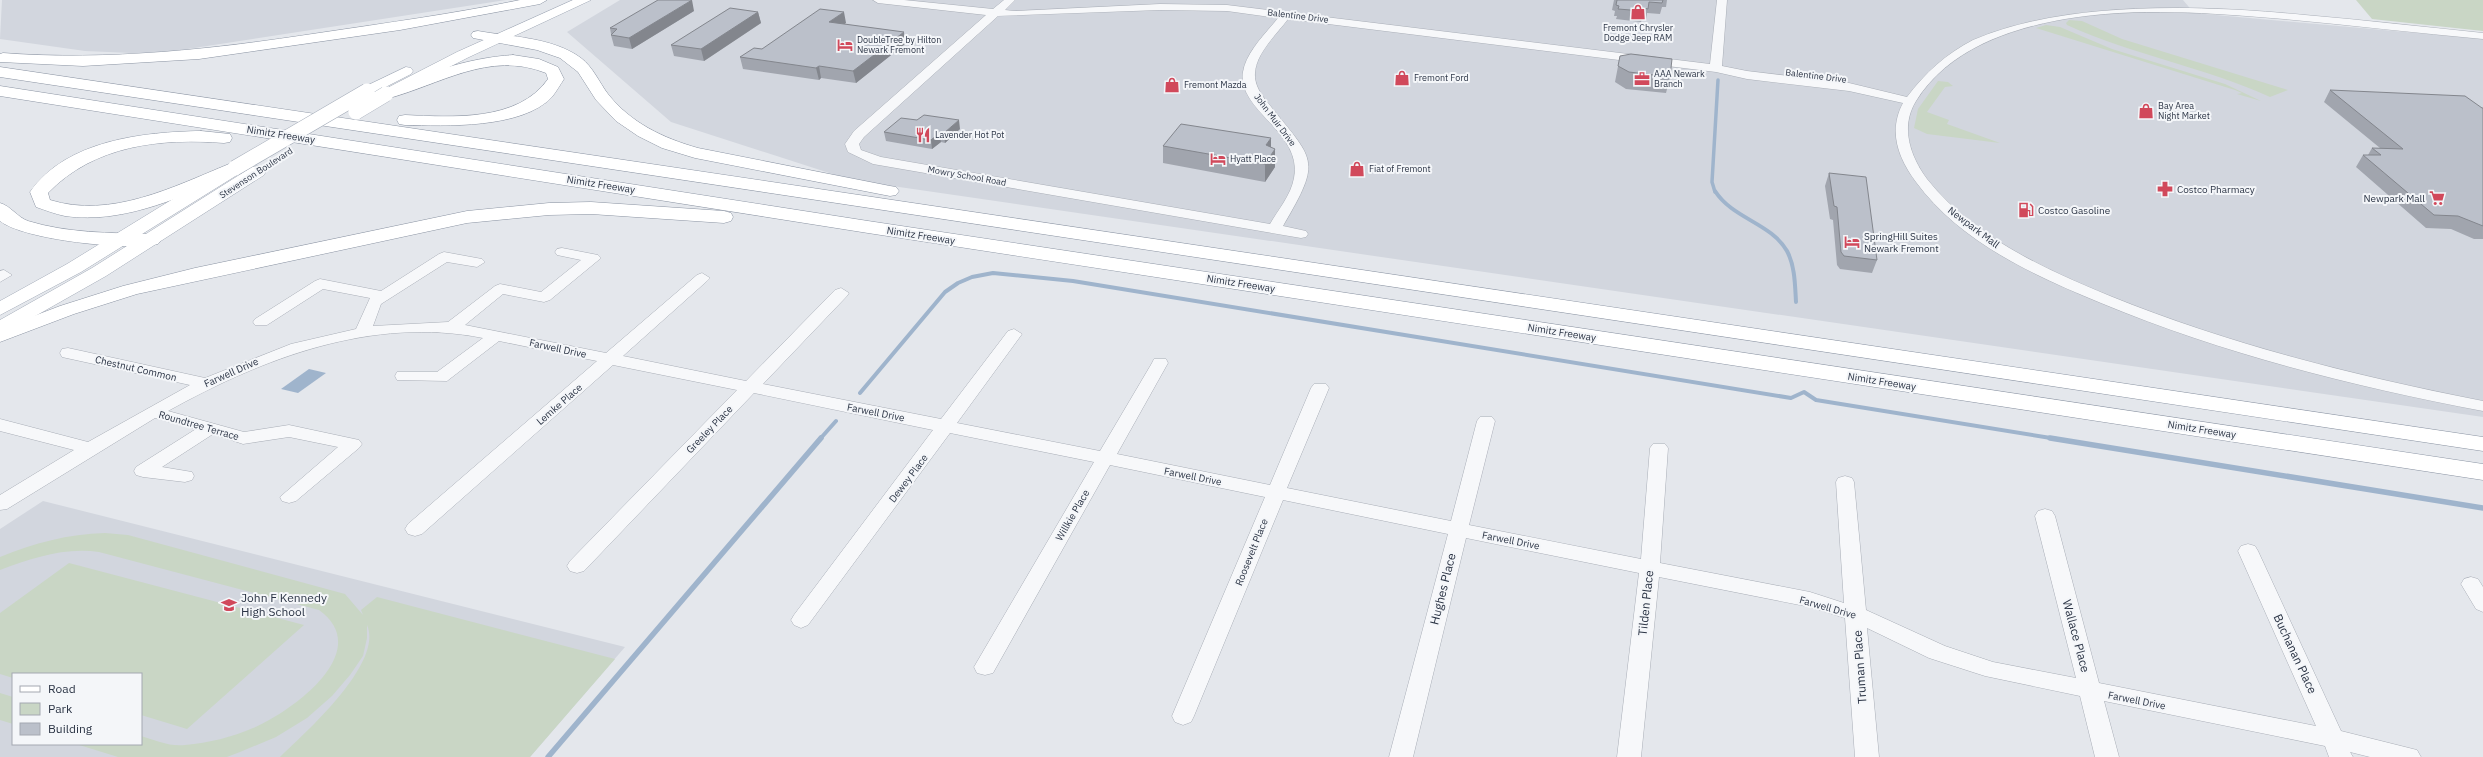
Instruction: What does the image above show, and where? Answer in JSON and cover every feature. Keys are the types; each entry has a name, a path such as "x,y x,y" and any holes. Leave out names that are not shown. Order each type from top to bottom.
{"highway":[{"path":"0,58 87,63 169,59 454,17 540,0"},
{"path":"478,35 550,49 574,60 583,68 601,96 618,116 650,137 670,145 695,153 968,206 1009,223"},
{"path":"172,98 274,105 403,120 461,121 511,111 540,100 552,88 556,79 554,70 542,64 497,61 448,71 386,94"},
{"name":"Nimitz Freeway","path":"0,72 2252,408 2483,444"},
{"name":"Nimitz Freeway","path":"0,91 454,160 868,227 2483,472"},
{"path":"235,168 175,193 115,209 78,212 56,209 42,203 39,192 48,180 68,166 94,154 123,145 181,136 210,136 327,152 454,160"},
{"path":"0,336 67,310 130,290 393,231 474,216 549,209 591,208 681,213 799,225 868,227"},
{"path":"0,209 6,218 21,225 48,231 122,240 151,240"},
{"path":"2252,408 2483,437"}],"main road":[{"name":"Stevenson Boulevard","path":"0,309 122,240 235,168 367,91 478,35 554,0"},
{"name":"Stevenson Boulevard","path":"0,328 151,240 258,171 386,94 498,39 584,0"}],"street":[{"name":"Balentine Drive","path":"878,0 995,13 1053,14 1182,6 1227,8 1286,14 1716,68 1747,68 1849,80 1913,98"},
{"name":"Mowry School Road","path":"1010,0 860,134 852,144 855,152 878,161 1301,234"},
{"path":"1716,68 1722,0"},
{"path":"2202,0 2208,10"},
{"name":"Newpark Mall","path":"2483,36 2208,10 2190,5 2090,12 2048,19 2009,30 1974,44 1950,58 1931,74 1913,98 1901,120 1900,133 1905,152 1916,174 1928,189 1959,218 2005,250 2033,266 2126,308 2205,337 2347,378 2483,406"},
{"name":"John Muir Drive","path":"1274,229 1298,188 1302,175 1302,162 1295,144 1253,90 1249,73 1255,58 1286,14"},
{"path":"452,327 500,289 544,297 593,258 562,252"},
{"path":"363,332 374,302 444,257 477,262"},
{"name":"Lemke Place","path":"415,529 702,278"},
{"path":"261,322 320,284 384,296"},
{"name":"Greeley Place","path":"577,566 841,293"},
{"name":"Farwell Drive","path":"0,504 60,465 152,412 203,384 262,358 314,343 363,332 392,329 452,327 1810,600 1856,614 1937,652 1979,665 2338,748 2409,757"},
{"name":"Dewey Place","path":"801,620 947,427 1014,334"},
{"path":"403,376 441,377 497,335"},
{"name":"Chestnut Common","path":"68,353 203,384"},
{"name":"Willkie Place","path":"985,667 1160,363"},
{"name":"Roosevelt Place","path":"1182,716 1320,388"},
{"name":"Roundtree Terrace","path":"152,412 211,427 243,438 289,431 353,444 289,497"},
{"name":"Hughes Place","path":"1401,757 1486,420"},
{"path":"0,425 91,448"},
{"path":"185,476 143,471 211,427"},
{"name":"Tilden Place","path":"1629,757 1650,568 1659,448"},
{"name":"Truman Place","path":"1845,482 1867,757"},
{"name":"Wallace Place","path":"2045,516 2107,757"},
{"name":"Buchanan Place","path":"2248,551 2338,748"},
{"path":"2472,584 2483,604"}],"shaded area":[{"path":"2,0 506,0 155,54 85,51 0,39"},
{"path":"620,0 2183,0 2194,13 2483,39 2483,417 851,180 671,122 567,32"},
{"name":"John F Kennedy High School","path":"43,501 625,647 530,757 0,757 0,529"}],"green space":[{"path":"2356,0 2483,0 2483,31 2372,19"},
{"path":"2069,20 2082,21 2122,39 2288,90 2270,97 2220,77 2117,45 2067,25 2066,23"},
{"path":"2046,25 2060,27 2112,49 2225,84 2261,101 2237,94 2242,93 2235,90 2036,28"},
{"path":"1938,81 1948,82 1953,86 1945,87 1927,112 1949,120 1947,124 2000,143 1927,134 1914,128 1918,109"},
{"path":"105,533 128,535 345,594 363,615 361,610 377,597 615,659 530,757 280,757 323,715 354,677 364,658 369,641 367,625 367,638 363,656 350,675 332,696 307,718 276,737 227,757 118,757 79,745 142,745 142,736 168,744 185,745 229,737 253,728 287,709 306,694 322,678 333,661 338,643 334,626 319,610 99,552 61,552 24,561 0,570 0,557 51,540"},
{"path":"69,563 304,625 187,729 142,715 142,673 12,673 12,678 0,674 0,613"},
{"path":"0,693 12,697 12,724 0,720"}],"water":[{"path":"309,369 326,373 298,393 281,389"}],"building":[{"path":"658,0 692,0 629,38 611,35 617,29 610,28"},
{"path":"1617,0 1663,0 1662,3 1649,2 1648,9 1644,8 1643,11 1618,9 1619,6 1616,5"},
{"path":"730,8 758,12 701,49 671,45"},
{"path":"820,9 844,12 829,22 904,32 853,71 819,66 816,68 740,57 754,48 762,49"},
{"path":"1631,54 1672,59 1670,77 1629,72 1618,66 1620,56"},
{"name":"Newpark Mall","path":"2330,90 2465,96 2483,108 2483,226 2458,216 2434,215 2363,155 2381,155 2372,148 2403,149"},
{"path":"924,115 959,120 944,133 939,133 931,140 884,132 901,118 917,120"},
{"path":"1181,124 1271,138 1266,145 1275,149 1265,164 1163,146"},
{"name":"SpringHill Suites Newark Fremont","path":"1829,173 1866,177 1877,260 1844,256 1841,252 1837,207 1834,206"}],"waterway":[{"path":"1715,192 1712,182 1718,80"},
{"path":"1715,191 1741,215 1772,234 1787,251 1793,269 1796,302"},
{"path":"860,393 945,292 958,283 972,277 993,273 1073,281 1791,398 1804,392 1816,400 2057,439"},
{"path":"820,439 836,421"},
{"path":"548,757 821,438"},
{"path":"2050,438 2483,508"}],"place":[{"name":"Fremont Chrysler Dodge Jeep RAM","path":"1638,12"},
{"name":"DoubleTree by Hilton Newark Fremont","path":"845,45"},
{"name":"Fremont Ford","path":"1402,78"},
{"name":"AAA Newark Branch","path":"1642,79"},
{"name":"Fremont Mazda","path":"1172,85"},
{"name":"Bay Area Night Market","path":"2146,111"},
{"name":"Lavender Hot Pot","path":"923,135"},
{"name":"Hyatt Place","path":"1218,159"},
{"name":"Fiat of Fremont","path":"1357,169"},
{"name":"Costco Pharmacy","path":"2165,189"},
{"name":"Newpark Mall","path":"2437,198"},
{"name":"Costco Gasoline","path":"2026,210"},
{"name":"SpringHill Suites Newark Fremont","path":"1852,242"},
{"name":"John F Kennedy High School","path":"229,605"}]}
